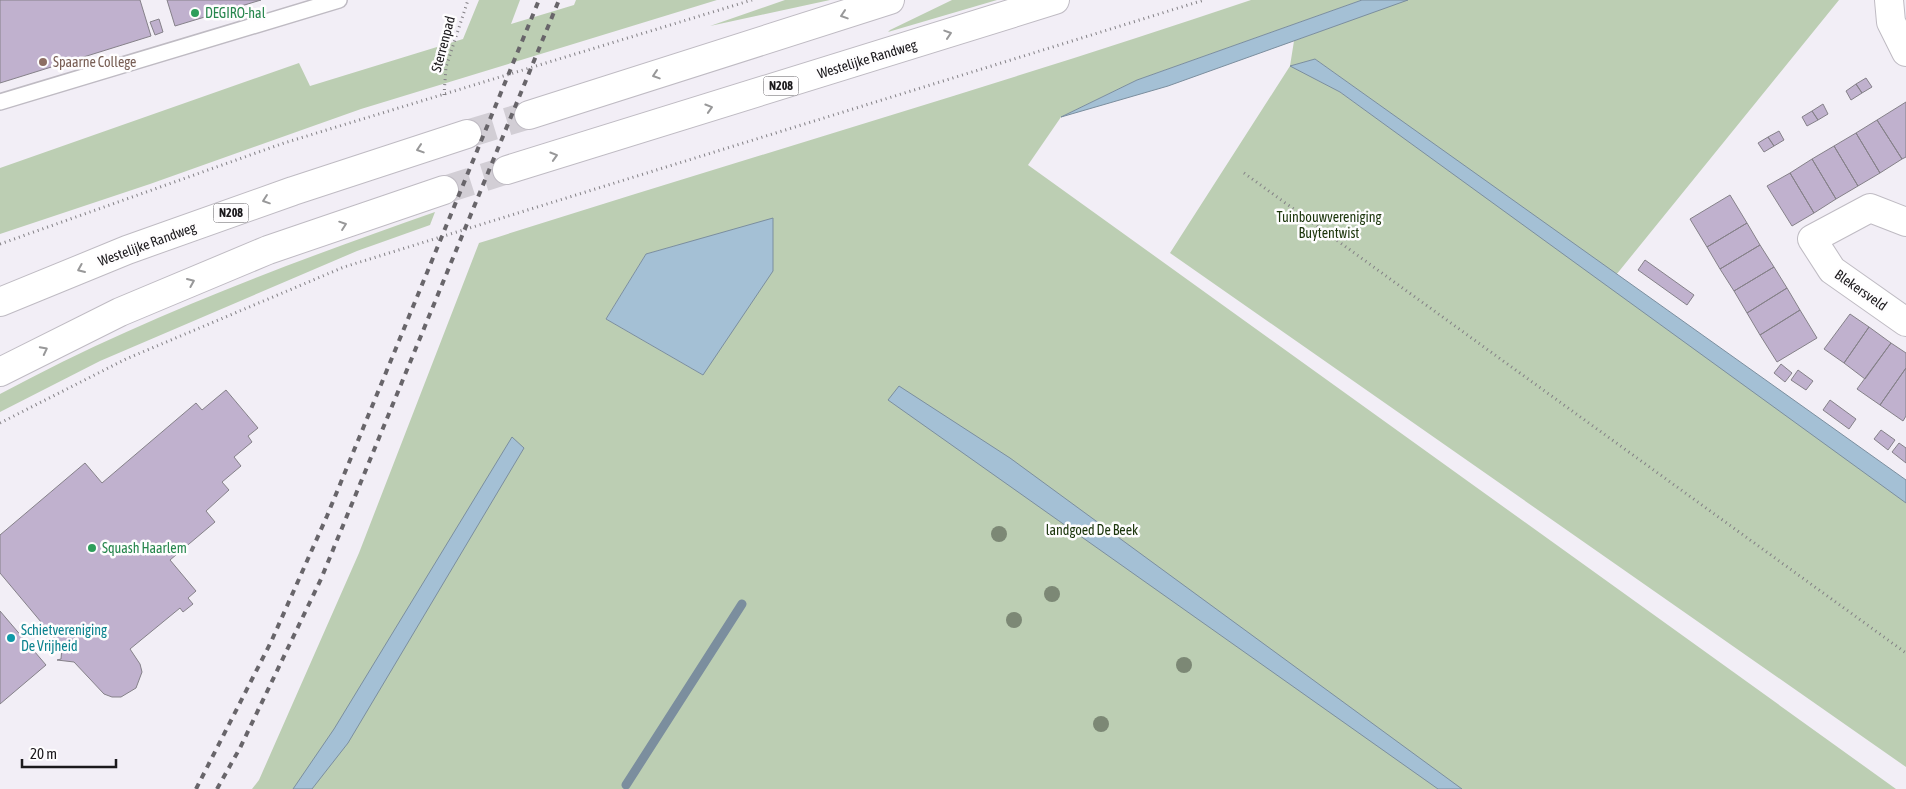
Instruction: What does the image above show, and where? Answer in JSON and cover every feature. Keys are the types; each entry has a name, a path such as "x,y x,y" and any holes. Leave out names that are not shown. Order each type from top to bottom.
{"main road":[{"path":"529,115 890,0"},
{"name":"Westelijke Randweg","path":"507,170 1055,0"},
{"path":"1888,0 1891,22 1906,52"},
{"name":"Westelijke Randweg","path":"0,302 126,250 293,191 467,134"},
{"path":"0,372 120,312 268,250 444,190"},
{"name":"Blekersveld","path":"1906,222 1870,208 1812,239 1832,270 1906,322"}],"lane":[{"path":"0,102 339,0"}],"path":[{"name":"Sterrenpad","path":"444,95 446,67 468,0"},
{"path":"0,244 284,143 752,0"},
{"path":"0,423 126,359 344,267 1204,0"},
{"path":"1244,173 1906,653"}],"green space":[{"path":"479,0 520,0 511,24 574,5 576,0 717,0 361,109 150,184 0,234 0,168 299,63 310,86 463,39"},
{"path":"785,0 830,0 710,26"},
{"path":"952,0 997,0 888,32 890,30"},
{"name":"landgoed De Beek","path":"1251,0 1362,0 1137,80 1061,117 1028,165 1896,789 252,789 259,780 359,553 479,243 1155,32","holes":["678,245 703,375 606,319 646,254"]},
{"name":"Tuinbouwvereniging Buytentwist","path":"1405,0 1839,0 1616,275 1315,59 1291,66 1340,92 1906,497 1906,767 1170,253 1290,66 1294,41"},
{"path":"435,212 430,225 357,251 100,361 0,412 0,394 106,341 214,294"}],"water":[{"path":"1362,0 1408,0 1168,86 1061,117 1137,80"},
{"path":"1315,59 1906,480 1906,503 1340,92 1290,66"},
{"path":"773,218 773,271 703,375 606,319 646,254"},
{"path":"899,386 1010,458 1462,789 1438,789 888,400"},
{"path":"512,437 524,448 348,743 312,789 293,789 334,729"}],"building":[{"name":"Spaarne College","path":"0,0 140,0 151,36 0,83"},
{"name":"DEGIRO-hal","path":"167,0 261,0 175,26"},
{"path":"159,19 163,32 155,35 150,22"},
{"path":"1866,78 1872,87 1862,93 1856,84"},
{"path":"1856,84 1862,93 1851,100 1846,91"},
{"path":"1906,102 1906,157 1902,159 1877,120"},
{"path":"1823,104 1828,114 1818,120 1812,111"},
{"path":"1812,111 1818,120 1807,126 1802,117"},
{"path":"1877,120 1902,159 1880,173 1856,133"},
{"path":"1779,131 1784,140 1774,146 1768,137"},
{"path":"1856,133 1880,173 1858,186 1834,146"},
{"path":"1768,137 1774,146 1764,152 1758,143"},
{"path":"1834,146 1858,186 1836,199 1812,159"},
{"path":"1812,159 1836,199 1814,213 1790,173"},
{"path":"1790,173 1814,213 1792,226 1767,186"},
{"path":"1730,195 1747,223 1707,247 1690,219"},
{"path":"1747,223 1760,245 1720,269 1707,247"},
{"path":"1760,245 1774,267 1734,291 1720,269"},
{"path":"1645,260 1694,295 1687,305 1638,270"},
{"path":"1774,267 1787,288 1747,313 1734,291"},
{"path":"1787,288 1800,310 1760,335 1747,313"},
{"path":"1800,310 1817,338 1777,362 1760,335"},
{"path":"1850,314 1869,327 1844,363 1824,349"},
{"path":"1869,327 1891,343 1865,379 1844,363"},
{"path":"1891,343 1906,353 1906,368 1880,405 1857,389"},
{"path":"1781,364 1792,373 1785,382 1774,373"},
{"path":"1906,368 1906,416 1903,421 1880,405"},
{"path":"1798,370 1813,381 1806,390 1791,380"},
{"name":"Squash Haarlem","path":"226,390 258,428 248,436 252,442 234,457 241,466 222,482 229,490 206,511 215,522 170,560 196,591 188,598 193,604 183,612 180,608 130,649 140,664 142,672 136,688 121,697 112,697 104,694 74,662 57,660 61,659 62,647 0,573 0,535 85,463 102,483 196,403 202,410"},
{"path":"1830,400 1856,419 1849,429 1823,410"},
{"path":"1881,430 1895,440 1888,450 1874,439"},
{"path":"1899,443 1906,448 1906,463 1892,452"},
{"name":"Schietvereniging De Vrijheid","path":"0,611 46,665 0,704"}],"waterway":[{"path":"626,785 742,604"}],"tunnel":[{"path":"467,134 529,115"},
{"path":"444,190 507,170"}],"railway":[{"path":"196,789 271,642 327,516 539,0"},
{"path":"217,789 240,748 321,579 559,0"}],"place":[{"name":"DEGIRO-hal","path":"195,13"},
{"name":"Spaarne College","path":"43,62"},
{"name":"Squash Haarlem","path":"92,548"},
{"name":"Schietvereniging De Vrijheid","path":"11,638"}]}
